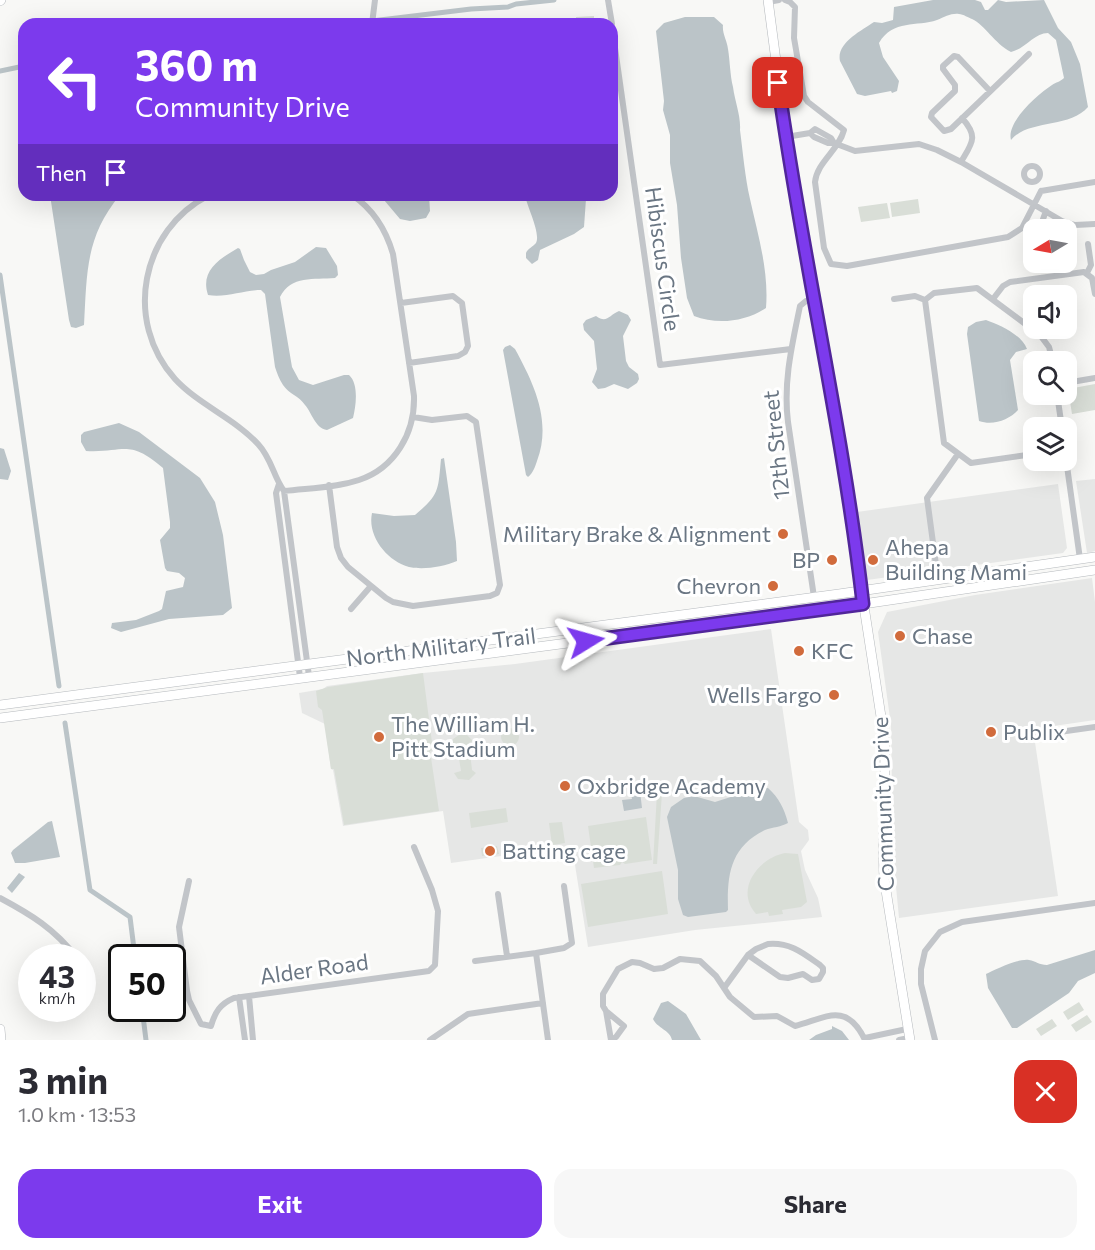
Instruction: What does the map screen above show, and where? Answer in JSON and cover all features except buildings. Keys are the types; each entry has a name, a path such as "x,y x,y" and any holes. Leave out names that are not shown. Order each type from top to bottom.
{"main road":[{"name":"Community Drive","path":"768,1 786,137 828,373 884,736 886,769 884,878 906,1037"},
{"name":"North Military Trail","path":"0,705 862,591 1095,557"},
{"path":"1083,572 1086,564 1095,557"},
{"path":"1066,574 1076,568 1080,559"},
{"name":"North Military Trail","path":"0,718 863,604 1095,570"},
{"path":"584,628 586,641"},
{"path":"0,1029 2,1040"}],"street":[{"path":"373,18 375,0"},
{"name":"Hibiscus Circle","path":"608,0 611,18"},
{"path":"768,1 780,0"},
{"path":"785,0 795,7 794,38 802,92 808,102 844,130 817,172 814,182 825,255 831,264 847,266 1008,237 1022,228 1040,193 1041,185 1038,180"},
{"path":"990,92 958,57 951,58 943,69 955,84 955,91 934,110 931,117 944,131 951,129 990,92 1029,54"},
{"name":"Hibiscus Circle","path":"618,68 660,365 791,349"},
{"path":"961,162 973,141 971,129 962,118"},
{"path":"786,137 810,133 828,143 836,143 855,151 919,144 961,162 1059,219"},
{"path":"1040,193 1095,182"},
{"path":"198,201 175,220 157,246 145,284 147,324 160,357 173,376 193,396 255,441 272,463 279,484 284,491 304,677"},
{"path":"284,491 358,480 384,466 402,446 413,417 414,396 393,254 376,217 359,201"},
{"path":"1043,219 1046,211"},
{"path":"1077,225 1093,224"},
{"path":"1087,273 1090,265 1088,244"},
{"path":"1087,273 1092,278 1095,294"},
{"path":"993,299 1003,286 1010,282 1087,273"},
{"path":"925,300 934,293 974,288 981,290 1046,340 1051,351"},
{"path":"400,303 453,296 460,300 463,306 468,346 465,352 458,356 409,363"},
{"path":"894,299 915,296 925,300"},
{"name":"12th Street","path":"814,300 806,301 800,306 786,380 787,411 814,597"},
{"path":"925,300 943,439 947,446 968,461 975,463 1023,456"},
{"path":"1077,381 1095,378"},
{"path":"329,485 339,555 345,564 390,601 412,606 490,596 496,593 500,585 476,422 467,416 432,420 413,417"},
{"path":"939,580 927,498 958,454"},
{"path":"1068,471 1080,559"},
{"path":"279,484 276,492 303,664"},
{"path":"351,609 371,586"},
{"path":"1038,735 1095,727"},
{"name":"Alder Road","path":"245,997 429,971 435,965 438,911 414,847"},
{"path":"189,881 179,927 189,1000 201,1024 211,1026 215,1013 222,1004 245,997"},
{"path":"474,961 564,948 572,943 564,886"},
{"path":"498,894 507,956"},
{"path":"0,898 47,926 64,944"},
{"path":"935,1040 921,984 921,969 925,951 940,932 962,922 1095,903"},
{"path":"724,988 748,955 764,945 786,944 797,949 820,965 823,972 819,979 812,980 803,974 784,978 748,955"},
{"path":"536,952 548,1040"},
{"path":"606,1011 603,1006 603,994 618,969 628,963 640,963 659,969 680,959 697,960 711,969 740,1006 754,1017 777,1016 795,1026 825,1015 838,1015 849,1021 865,1039 906,1037"},
{"name":"Alder Road","path":"244,1040 245,997"},
{"name":"Alder Road","path":"245,997 252,1040"},
{"path":"430,1040 468,1014 543,1003"}],"shaded area":[{"path":"933,0 975,0 981,2 985,10 988,10 998,0 1006,2 1044,0 1058,28 1071,42 1080,64 1088,107 1080,114 1060,122 1018,133 1011,140 1013,125 1024,109 1046,89 1064,78 1056,40 1048,33 1043,34 1011,52 977,22 959,14 891,30 879,43 883,57 899,81 897,91 865,96 857,94 840,61 842,49 846,43 874,22 882,23 893,20 894,7"},
{"path":"594,16 594,18 576,18"},
{"path":"685,17 714,17 723,25 740,119 747,182 766,280 766,308 758,313 731,321 712,321 694,316 687,298 670,163 670,135 663,110 656,31 664,23"},
{"path":"918,199 920,213 892,217 890,203"},
{"path":"51,201 116,201 100,226 94,241 87,273 84,325 71,327"},
{"path":"385,201 429,201 430,211 426,218 410,221 400,219"},
{"path":"527,201 586,201 584,227 540,250 538,260 532,264 526,258 526,253 536,243 535,227"},
{"path":"887,203 890,218 861,222 858,207"},
{"path":"316,247 326,248 337,266 338,275 335,278 297,282 290,285 280,297 292,367 299,380 313,385 349,375 354,384 356,401 353,418 327,430 319,426 303,402 285,388 279,378 275,367 265,294 261,290 208,295 206,287 209,272 213,267 238,248 250,272 256,275 295,262"},
{"path":"619,311 628,315 631,320 623,336 626,361 629,367 638,374 639,379 628,389 614,384 598,389 592,382 597,369 594,341 584,330 583,324 586,320 596,316 605,319"},
{"path":"986,320 1016,335 1027,349 1016,352 1010,360 1018,410 1010,417 990,423 979,421 967,334 968,327"},
{"path":"510,345 515,349 529,376 542,417 541,446 535,468 528,477 503,350"},
{"path":"1095,384 1095,410 1072,414 1071,405 1077,405 1077,387"},
{"path":"119,423 139,432 200,478 215,502 223,535 232,608 223,615 169,619 121,632 111,628 112,623 136,620 162,609 166,591 183,587 185,578 165,568 160,540 170,528 170,522 163,468 134,450 86,451 81,442 81,435 84,432"},
{"path":"0,448 4,449 11,471 8,480 0,479"},
{"path":"444,458 457,561 433,567 409,567 393,559 380,546 371,522 372,513 394,516 415,515 429,502 436,491 441,459"},
{"path":"1095,479 1095,551 1087,553 1076,481"},
{"path":"1058,484 1067,548 1063,553 867,580 857,512"},
{"path":"1092,578 1095,602 1095,720 1033,729 1058,896 899,918 893,855 891,725 878,632 887,612 975,595"},
{"name":"Oxbridge Academy","path":"771,629 799,822 808,830 809,840 801,851 805,870 818,898 822,917 695,930 588,947 572,846 451,863 443,811 343,826 331,769 325,724 302,713 299,693 323,689 327,686 515,664"},
{"name":"The William H. Pitt Stadium","path":"423,673 433,750 430,751 439,811 344,825 334,769 331,769 322,710 318,707 316,691 328,687"},
{"path":"510,728 516,731 519,737 516,743 510,746 504,743 501,737 504,731"},
{"path":"459,735 467,735 473,741 469,743 472,770 476,773 469,780 458,779 454,773 461,771 457,746 451,745 453,739"},
{"path":"759,788 768,788 775,796 783,808 788,823 765,830 744,845 733,863 730,874 726,912 688,917 683,915 678,899 678,870 667,817 671,807 684,798 694,796 715,802"},
{"path":"640,791 642,808 624,811 622,800 632,799 631,793"},
{"path":"657,793 662,793 657,864 653,864"},
{"path":"506,808 508,822 471,828 469,813"},
{"path":"646,817 652,860 625,864 622,862 620,865 594,868 588,826"},
{"path":"52,821 60,857 15,863 11,853 13,850"},
{"path":"562,822 565,843 552,845 549,823"},
{"name":"Batting cage","path":"497,846 499,854 482,856 481,848"},
{"path":"785,853 798,854 807,902 801,907 782,910 783,914 769,916 768,912 756,914 748,895 752,876 766,861"},
{"path":"662,871 668,914 588,927 581,884"},
{"path":"19,873 25,877 12,893 7,888"},
{"path":"1095,950 1095,973 1078,981 1069,993 1017,1028 1012,1028 988,988 986,974 1019,961 1029,960 1047,965"},
{"path":"668,1001 686,1014 701,1040 672,1040 669,1034 655,1022 653,1019 661,1003"},
{"path":"1079,1002 1084,1010 1068,1020 1063,1012"},
{"path":"1087,1015 1092,1022 1076,1032 1071,1025"},
{"path":"1052,1019 1057,1026 1041,1036 1036,1029"},
{"path":"832,1026 842,1031 849,1040 809,1040 832,1029"}],"waterway":[{"path":"397,18 554,0"},
{"path":"0,71 18,67"},
{"path":"0,275 59,686"},
{"path":"65,723 90,890 130,917 133,944"},
{"path":"144,1022 146,1040"}],"place":[{"name":"Military Brake & Alignment","path":"783,534"},
{"name":"BP","path":"832,560"},
{"name":"Ahepa Building Mami","path":"873,560"},
{"name":"Chevron","path":"773,586"},
{"name":"Chase","path":"900,636"},
{"name":"KFC","path":"799,651"},
{"name":"Wells Fargo","path":"834,695"},
{"name":"Publix","path":"991,732"},
{"name":"The William H. Pitt Stadium","path":"379,737"},
{"name":"Oxbridge Academy","path":"565,786"},
{"name":"Batting cage","path":"490,851"}],"route":[{"path":"586,641 863,604 830,387 809,277 778,83"}]}
